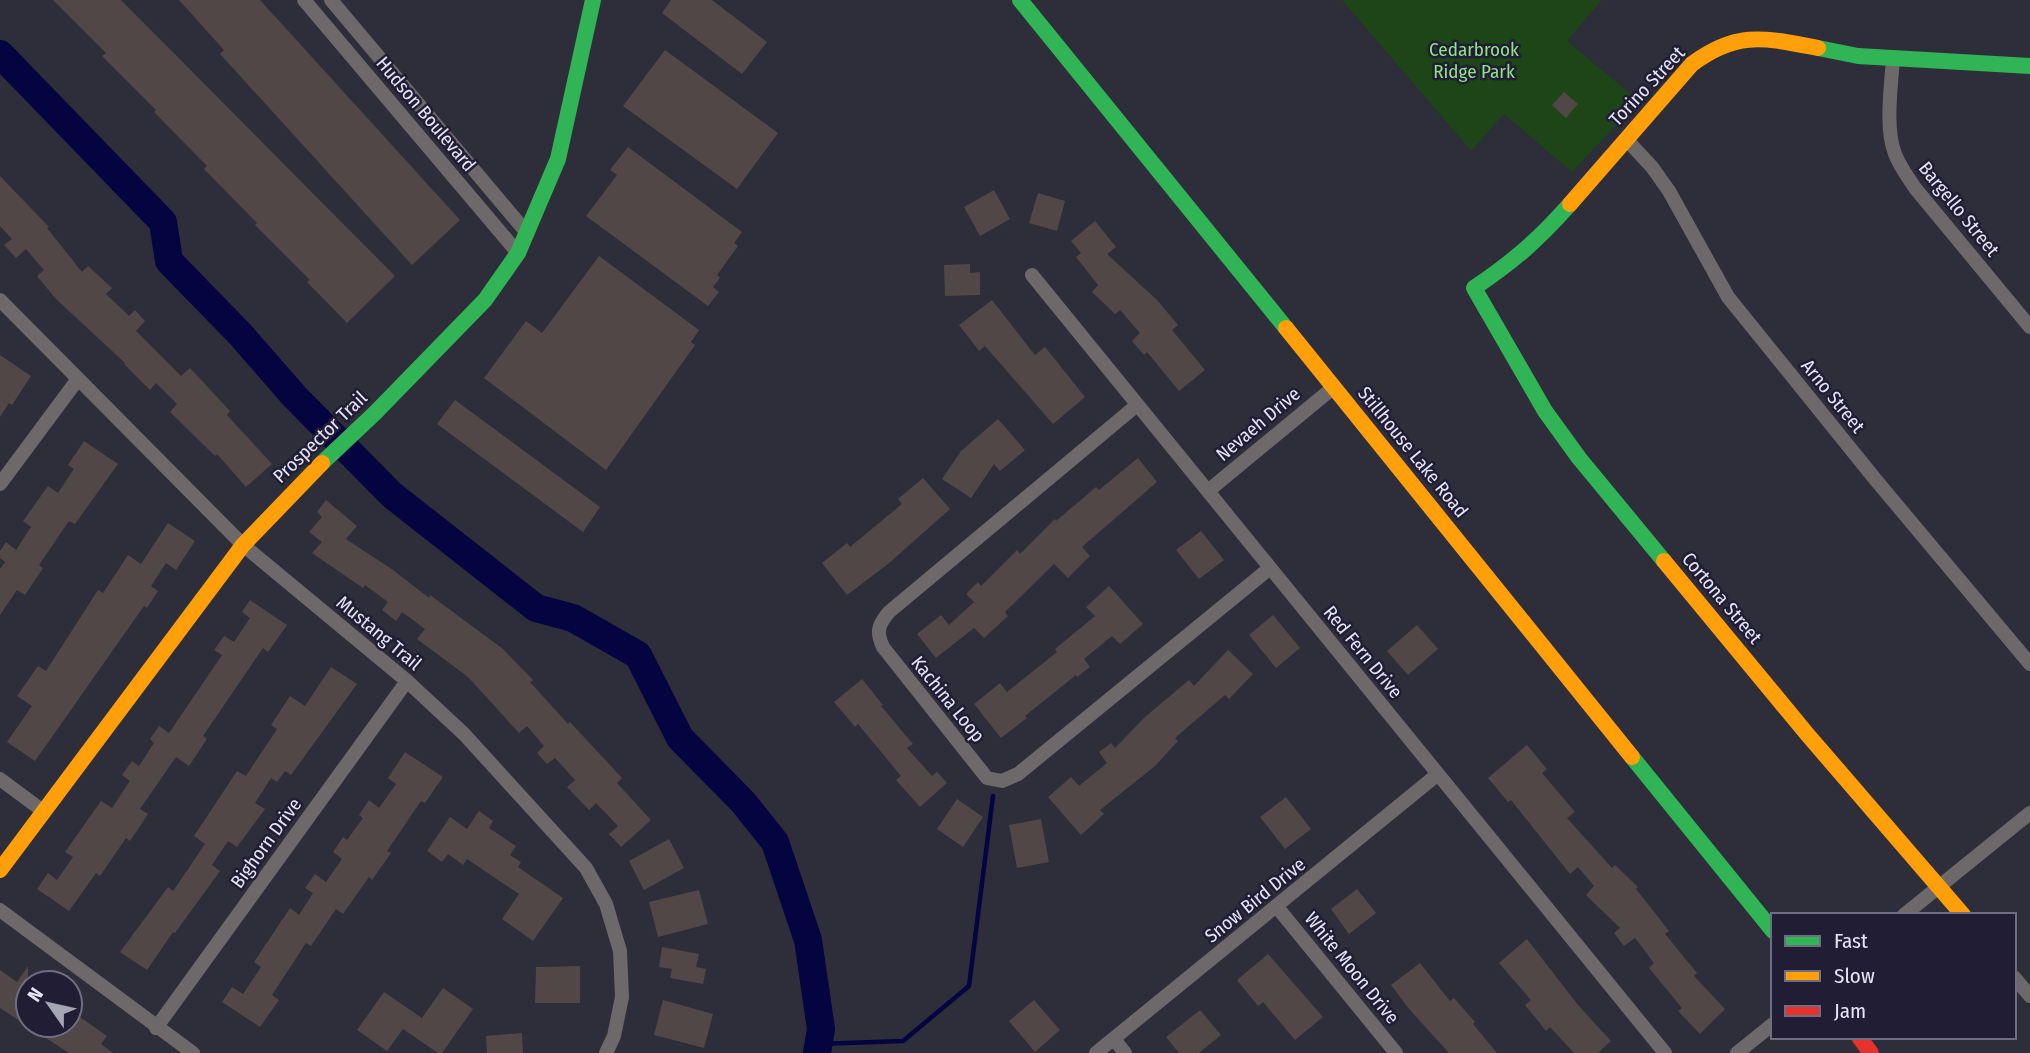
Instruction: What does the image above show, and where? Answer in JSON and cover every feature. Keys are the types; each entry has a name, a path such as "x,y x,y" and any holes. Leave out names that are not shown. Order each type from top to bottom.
{"street":[{"name":"Hudson Boulevard","path":"304,0 518,253"},
{"name":"Hudson Boulevard","path":"331,0 527,233"},
{"name":"Prospector Trail","path":"0,870 243,545 314,470 374,414 485,300 518,253 558,159 593,0"},
{"name":"Stillhouse Lake Road","path":"1020,0 1771,929"},
{"name":"Torino Street","path":"1474,288 1539,239 1692,64 1712,49 1729,42 1747,38 1772,38 1893,59 2030,66"},
{"name":"Bargello Street","path":"1893,59 1891,136 1901,167 2030,327"},
{"name":"Arno Street","path":"1626,139 1653,167 1669,191 1728,297 1875,479 2030,664"},
{"name":"Red Fern Drive","path":"1032,275 1665,1053"},
{"name":"Cortona Street","path":"1474,288 1545,411 1579,458 1807,734 1961,913"},
{"name":"Mustang Trail","path":"0,300 243,545 407,681 464,734 586,868 606,904 620,951 622,997 614,1036 606,1053"},
{"path":"0,484 78,379"},
{"name":"Nevaeh Drive","path":"1208,491 1334,387"},
{"name":"Kachina Loop","path":"1137,405 889,612 880,623 877,636 883,647 988,778 1002,781 1018,775 1270,568"},
{"name":"Bighorn Drive","path":"156,1028 407,681"},
{"name":"Snow Bird Drive","path":"1096,1053 1438,774"},
{"path":"0,779 43,811"},
{"path":"1906,913 2030,813"},
{"name":"White Moon Drive","path":"1277,907 1396,1053"},
{"path":"0,910 193,1053"},
{"path":"2016,978 2030,996"},
{"path":"1737,1053 1771,1026"},
{"path":"1114,1039 1125,1053"},
{"path":"1860,1039 1871,1053"}],"green space":[{"name":"Cedarbrook Ridge Park","path":"1342,0 1602,0 1567,41 1639,101 1572,172 1504,114 1471,151"}],"building":[{"path":"53,0 121,0 395,276 347,323 307,282 310,280 204,169 207,166 154,112 156,110 102,56 106,53"},
{"path":"179,0 260,0 460,220 412,265 220,54 224,50"},
{"path":"671,0 712,0 767,42 742,74 662,13"},
{"path":"665,50 778,133 737,189 623,106"},
{"path":"1564,92 1578,104 1566,118 1552,105"},
{"path":"628,147 742,232 734,243 738,246 717,275 720,278 713,287 719,292 708,306 586,216 617,175 610,170"},
{"path":"0,176 49,227 47,228 82,272 88,266 112,288 106,294 129,316 135,310 145,321 136,331 181,376 190,368 230,411 227,415 272,464 246,487 217,454 215,456 170,412 177,404 156,383 150,390 56,299 37,276 44,270 26,249 16,258 4,245 12,239 0,226"},
{"path":"994,190 1010,219 980,236 964,207"},
{"path":"1038,193 1065,201 1057,231 1029,223"},
{"path":"1095,221 1116,247 1107,254 1157,300 1178,325 1172,330 1205,370 1179,391 1147,352 1144,355 1132,341 1140,333 1120,310 1115,314 1092,292 1098,285 1076,257 1081,253 1071,241"},
{"path":"599,256 699,330 691,342 695,345 606,470 484,378 526,321 542,333"},
{"path":"970,264 970,273 980,272 980,295 945,296 944,265"},
{"path":"992,300 1035,355 1045,347 1085,397 1053,424 985,346 979,351 959,325"},
{"path":"0,355 31,376 12,405 9,403 0,417"},
{"path":"455,400 600,507 583,532 437,424"},
{"path":"998,419 1025,450 1000,471 994,464 971,498 942,479 961,451"},
{"path":"84,441 118,464 75,524 69,521 39,565 43,568 25,595 17,590 0,615 0,569 5,562 0,558 0,551 6,542 16,550 31,527 23,521 48,486 58,493 74,469 68,465"},
{"path":"1138,458 1157,482 1082,547 1090,556 1068,578 1054,564 1005,612 1008,616 984,638 974,628 936,658 917,634 941,615 949,625 974,602 966,594 978,582 981,586 1017,550 1020,554 1055,519 1056,521 1096,487 1099,490"},
{"path":"923,478 950,509 888,564 847,595 822,563 847,543 850,547 902,504 898,499"},
{"path":"326,500 357,526 346,539 429,598 430,595 503,649 533,680 530,682 568,724 570,722 622,778 617,783 651,820 621,847 609,834 618,826 596,803 589,810 567,787 575,780 555,758 547,764 537,753 544,746 527,726 519,733 468,677 417,639 425,629 402,612 396,621 382,610 388,602 312,553 322,542 309,532 322,517 317,512"},
{"path":"168,523 195,541 176,570 166,563 151,586 158,591 147,608 144,606 35,761 7,742 32,706 17,696 38,666 46,671 98,590 103,593 128,555 141,564"},
{"path":"1201,531 1224,560 1199,579 1176,550"},
{"path":"1109,586 1143,624 1120,644 1112,636 1084,659 1090,667 1077,677 1076,675 1001,738 974,704 1000,683 1007,692 1057,652 1055,649 1095,616 1086,607"},
{"path":"250,600 287,625 268,652 263,648 203,736 207,739 189,766 176,757 140,809 148,814 130,841 126,838 100,876 96,873 69,911 37,889 48,873 57,880 73,857 65,852 101,801 112,808 130,781 122,775 132,761 139,766 154,743 150,739 159,726 169,733 222,655 214,650 224,636 234,642 250,618 242,612"},
{"path":"1273,615 1300,648 1276,668 1249,635"},
{"path":"1417,625 1438,649 1408,675 1387,651"},
{"path":"1228,650 1253,674 1229,699 1225,695 1175,738 1178,741 1155,766 1100,810 1104,814 1081,835 1048,797 1071,777 1079,786 1107,763 1099,752 1111,743 1115,748 1145,717 1189,680 1194,686"},
{"path":"331,667 357,684 291,775 285,771 277,782 271,778 255,803 265,809 237,847 228,841 212,865 220,871 175,933 173,932 147,970 120,952 168,887 173,891 205,844 194,836 237,771 246,776 277,729 271,725 290,696 305,706"},
{"path":"862,679 913,744 907,748 932,776 937,772 947,783 920,807 896,780 901,776 858,724 855,727 834,702"},
{"path":"1527,745 1547,769 1542,773 1575,812 1567,818 1612,868 1615,865 1638,887 1636,889 1669,931 1665,934 1697,973 1694,976 1725,1009 1700,1034 1678,1011 1682,1008 1649,968 1654,963 1635,938 1624,946 1614,933 1620,928 1586,895 1594,886 1578,867 1570,874 1511,800 1508,802 1488,778"},
{"path":"405,752 443,777 425,803 421,801 387,851 391,853 372,880 369,877 343,914 336,909 311,946 306,943 272,995 279,1000 260,1027 222,1002 232,987 243,994 261,967 254,962 290,908 299,915 313,893 305,888 315,874 326,882 342,859 333,852 343,837 347,840 363,818 359,815 369,800 379,808 396,784 388,778"},
{"path":"1286,797 1311,829 1285,849 1260,817"},
{"path":"957,799 983,817 963,847 937,829"},
{"path":"479,811 493,821 489,828 516,846 510,855 521,862 518,867 563,898 533,941 502,919 519,894 467,859 463,865 448,854 442,862 427,851 450,817 467,829"},
{"path":"1041,819 1049,862 1017,868 1009,825"},
{"path":"669,839 684,868 644,890 629,861"},
{"path":"1357,889 1376,913 1349,934 1331,909"},
{"path":"699,890 708,924 658,937 649,902"},
{"path":"1527,939 1578,1005 1611,1041 1598,1053 1574,1053 1550,1027 1546,1031 1525,1005 1531,1000 1499,963"},
{"path":"662,947 699,954 696,967 706,969 703,984 670,978 672,969 659,967"},
{"path":"1268,954 1323,1017 1295,1040 1263,1002 1258,1006 1237,980"},
{"path":"1420,963 1450,1001 1454,998 1475,1022 1473,1024 1497,1053 1449,1053 1410,1010 1391,985"},
{"path":"580,966 580,1003 535,1003 536,967"},
{"path":"0,970 14,980 14,1017 0,1008"},
{"path":"443,988 473,1009 442,1053 403,1029 387,1051 357,1030 384,992 422,1018"},
{"path":"663,1000 713,1014 704,1048 654,1035"},
{"path":"1034,1000 1060,1030 1035,1052 1009,1021"},
{"path":"1200,1010 1221,1035 1199,1053 1179,1053 1166,1037"},
{"path":"84,1020 107,1036 101,1044 113,1053 69,1053 48,1039 84,1039"},
{"path":"522,1033 523,1053 487,1053 486,1036"}],"waterway":[{"path":"0,54 163,222 169,261 240,334 295,397 392,495 536,608 573,618 638,655 680,738 743,802 775,842 808,940 821,1029 817,1053"},
{"path":"818,1044 903,1041 969,986 993,796"}],"traffic: fast":[{"path":"322,463 375,413 485,300 518,253 558,159 593,0"},
{"path":"1020,0 1286,328"},
{"path":"1818,48 1858,56 2030,66"},
{"path":"1570,204 1525,249 1474,288 1545,411 1579,458 1664,561"},
{"path":"1632,757 1771,929"}],"traffic: slow":[{"path":"1570,204 1692,64 1708,53 1738,41 1752,40 1818,48"},
{"path":"1286,328 1632,757"},
{"path":"0,870 243,545 322,463"},
{"path":"1664,561 1807,734 1961,913"}],"traffic: jam":[{"path":"1860,1039 1871,1053"}]}
